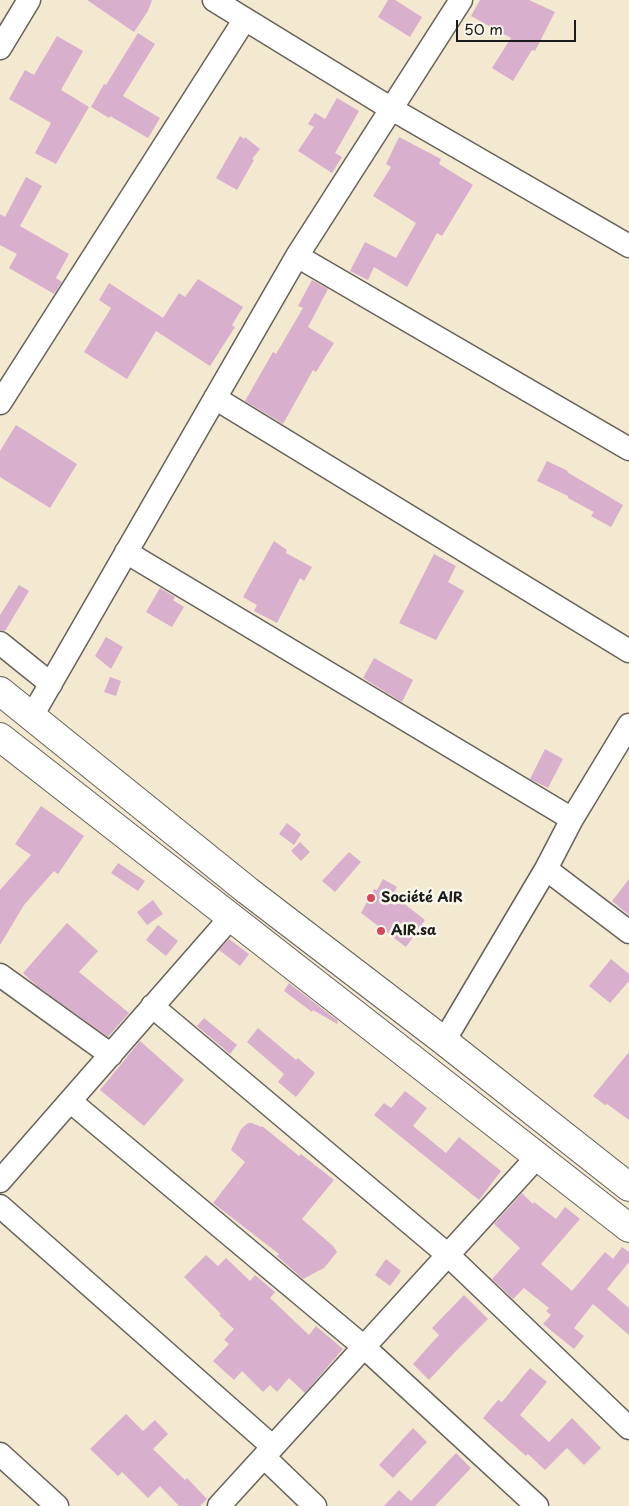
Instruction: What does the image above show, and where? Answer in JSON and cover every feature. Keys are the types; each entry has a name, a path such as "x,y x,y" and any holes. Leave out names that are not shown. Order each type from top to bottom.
{"main road":[{"path":"0,691 248,891 444,1041 629,1187"},
{"path":"0,736 629,1228"}],"street":[{"path":"0,48 29,0"},
{"path":"214,0 390,108 629,246"},
{"path":"32,716 296,256 461,0"},
{"path":"0,403 245,19"},
{"path":"296,256 629,449"},
{"path":"215,398 629,651"},
{"path":"126,552 572,819"},
{"path":"0,643 51,684"},
{"path":"444,1041 546,869 572,819 628,730"},
{"path":"546,869 629,932"},
{"path":"0,1181 231,917"},
{"path":"0,975 111,1055"},
{"path":"152,1006 448,1255 629,1428"},
{"path":"70,1101 364,1347 537,1506"},
{"path":"219,1506 538,1156"},
{"path":"0,1206 269,1452 315,1506"},
{"path":"0,1454 57,1506"}],"building":[{"path":"87,0 152,0 148,11 134,32"},
{"path":"388,0 395,0 422,17 410,37 378,17"},
{"path":"480,0 529,0 555,12 535,51 532,50 513,81 492,68 511,38 471,16"},
{"path":"138,33 155,44 123,96 160,118 148,138 91,107"},
{"path":"57,36 83,51 61,90 89,107 56,164 35,153 51,123 9,99 25,70 34,75"},
{"path":"337,98 359,111 335,153 342,157 332,173 298,151 314,127 308,124 315,113 325,119"},
{"path":"240,136 244,139 245,137 260,149 252,159 254,160 237,190 216,178"},
{"path":"399,137 441,159 439,164 473,185 442,236 437,233 407,287 374,267 368,280 350,271 365,242 396,258 416,223 373,196 391,167 386,164"},
{"path":"26,177 42,186 20,226 69,254 56,278 62,282 54,294 9,268 17,254 0,245 0,214 5,217"},
{"path":"198,279 243,307 232,325 235,327 210,366 156,331 127,379 84,352 111,308 99,300 109,283 163,318 179,293 185,297"},
{"path":"312,280 328,289 308,327 334,343 316,372 313,370 283,424 245,401 273,352 276,354 303,308 298,306"},
{"path":"16,425 77,464 50,508 0,477 0,451"},
{"path":"547,461 568,471 623,505 611,527 591,516 594,512 568,498 568,496 537,481"},
{"path":"274,541 287,550 286,553 312,567 304,581 300,578 277,623 254,611 257,605 243,597"},
{"path":"434,554 456,566 448,582 464,591 436,640 399,623"},
{"path":"19,585 29,591 5,631 0,630 0,615"},
{"path":"160,588 175,597 173,600 184,607 172,627 146,612"},
{"path":"106,637 123,647 111,669 95,656"},
{"path":"374,658 413,680 402,702 363,678"},
{"path":"110,677 121,681 116,696 104,692"},
{"path":"545,749 563,759 548,788 530,779"},
{"path":"41,806 84,836 58,874 54,871 24,905 0,945 0,890 31,855 15,844"},
{"path":"287,823 301,834 294,845 279,834"},
{"path":"300,842 310,852 301,861 291,851"},
{"path":"349,852 361,862 335,892 322,881"},
{"path":"118,863 145,881 138,891 111,873"},
{"path":"383,879 397,887 393,895 425,920 406,947 361,913 374,889 377,890"},
{"path":"629,879 629,915 612,901"},
{"path":"153,900 163,914 147,925 137,912"},
{"path":"67,923 98,951 79,972 129,1013 108,1037 37,986 23,973"},
{"path":"158,925 178,941 166,956 146,940"},
{"path":"229,939 249,954 240,966 219,950"},
{"path":"611,959 629,974 629,981 610,1003 589,986"},
{"path":"289,983 338,1021 337,1024 313,1010 312,1012 284,991"},
{"path":"204,1018 237,1045 230,1054 197,1026"},
{"path":"258,1028 296,1060 298,1058 315,1073 296,1097 278,1082 284,1074 247,1042"},
{"path":"140,1041 184,1080 144,1126 100,1090"},
{"path":"629,1052 629,1120 593,1096"},
{"path":"405,1091 427,1108 413,1126 446,1153 459,1137 501,1171 479,1200 374,1115 384,1103 391,1108"},
{"path":"248,1123 262,1126 299,1156 301,1154 334,1180 302,1219 333,1246 337,1252 324,1268 303,1279 277,1256 279,1254 213,1203 245,1162 231,1150 241,1129"},
{"path":"522,1193 533,1204 534,1202 556,1219 565,1207 580,1219 541,1264 572,1291 605,1252 613,1259 622,1247 629,1252 629,1262 607,1289 629,1308 629,1335 593,1304 574,1328 584,1336 574,1349 543,1324 551,1315 546,1311 549,1308 524,1288 513,1299 492,1279 520,1248 494,1224"},
{"path":"206,1255 218,1266 226,1258 250,1281 255,1275 275,1292 270,1298 309,1335 316,1326 343,1349 305,1393 289,1378 277,1392 270,1385 263,1392 242,1371 234,1380 213,1361 229,1344 224,1340 234,1329 184,1277"},
{"path":"386,1259 401,1271 390,1286 375,1275"},
{"path":"464,1295 488,1319 429,1380 413,1364 439,1335 432,1328"},
{"path":"530,1368 547,1382 520,1415 549,1442 572,1418 601,1448 584,1465 567,1448 545,1470 483,1418 498,1400 502,1402"},
{"path":"126,1414 143,1431 155,1420 168,1434 153,1449 185,1480 187,1478 207,1499 200,1506 179,1506 160,1486 148,1498 122,1472 118,1476 90,1449"},
{"path":"413,1428 427,1442 393,1478 379,1465"},
{"path":"456,1453 471,1468 435,1506 384,1506 399,1490 411,1501"}],"place":[{"name":"Société AIR","path":"371,898"},
{"name":"AIR.sa","path":"381,931"}]}
